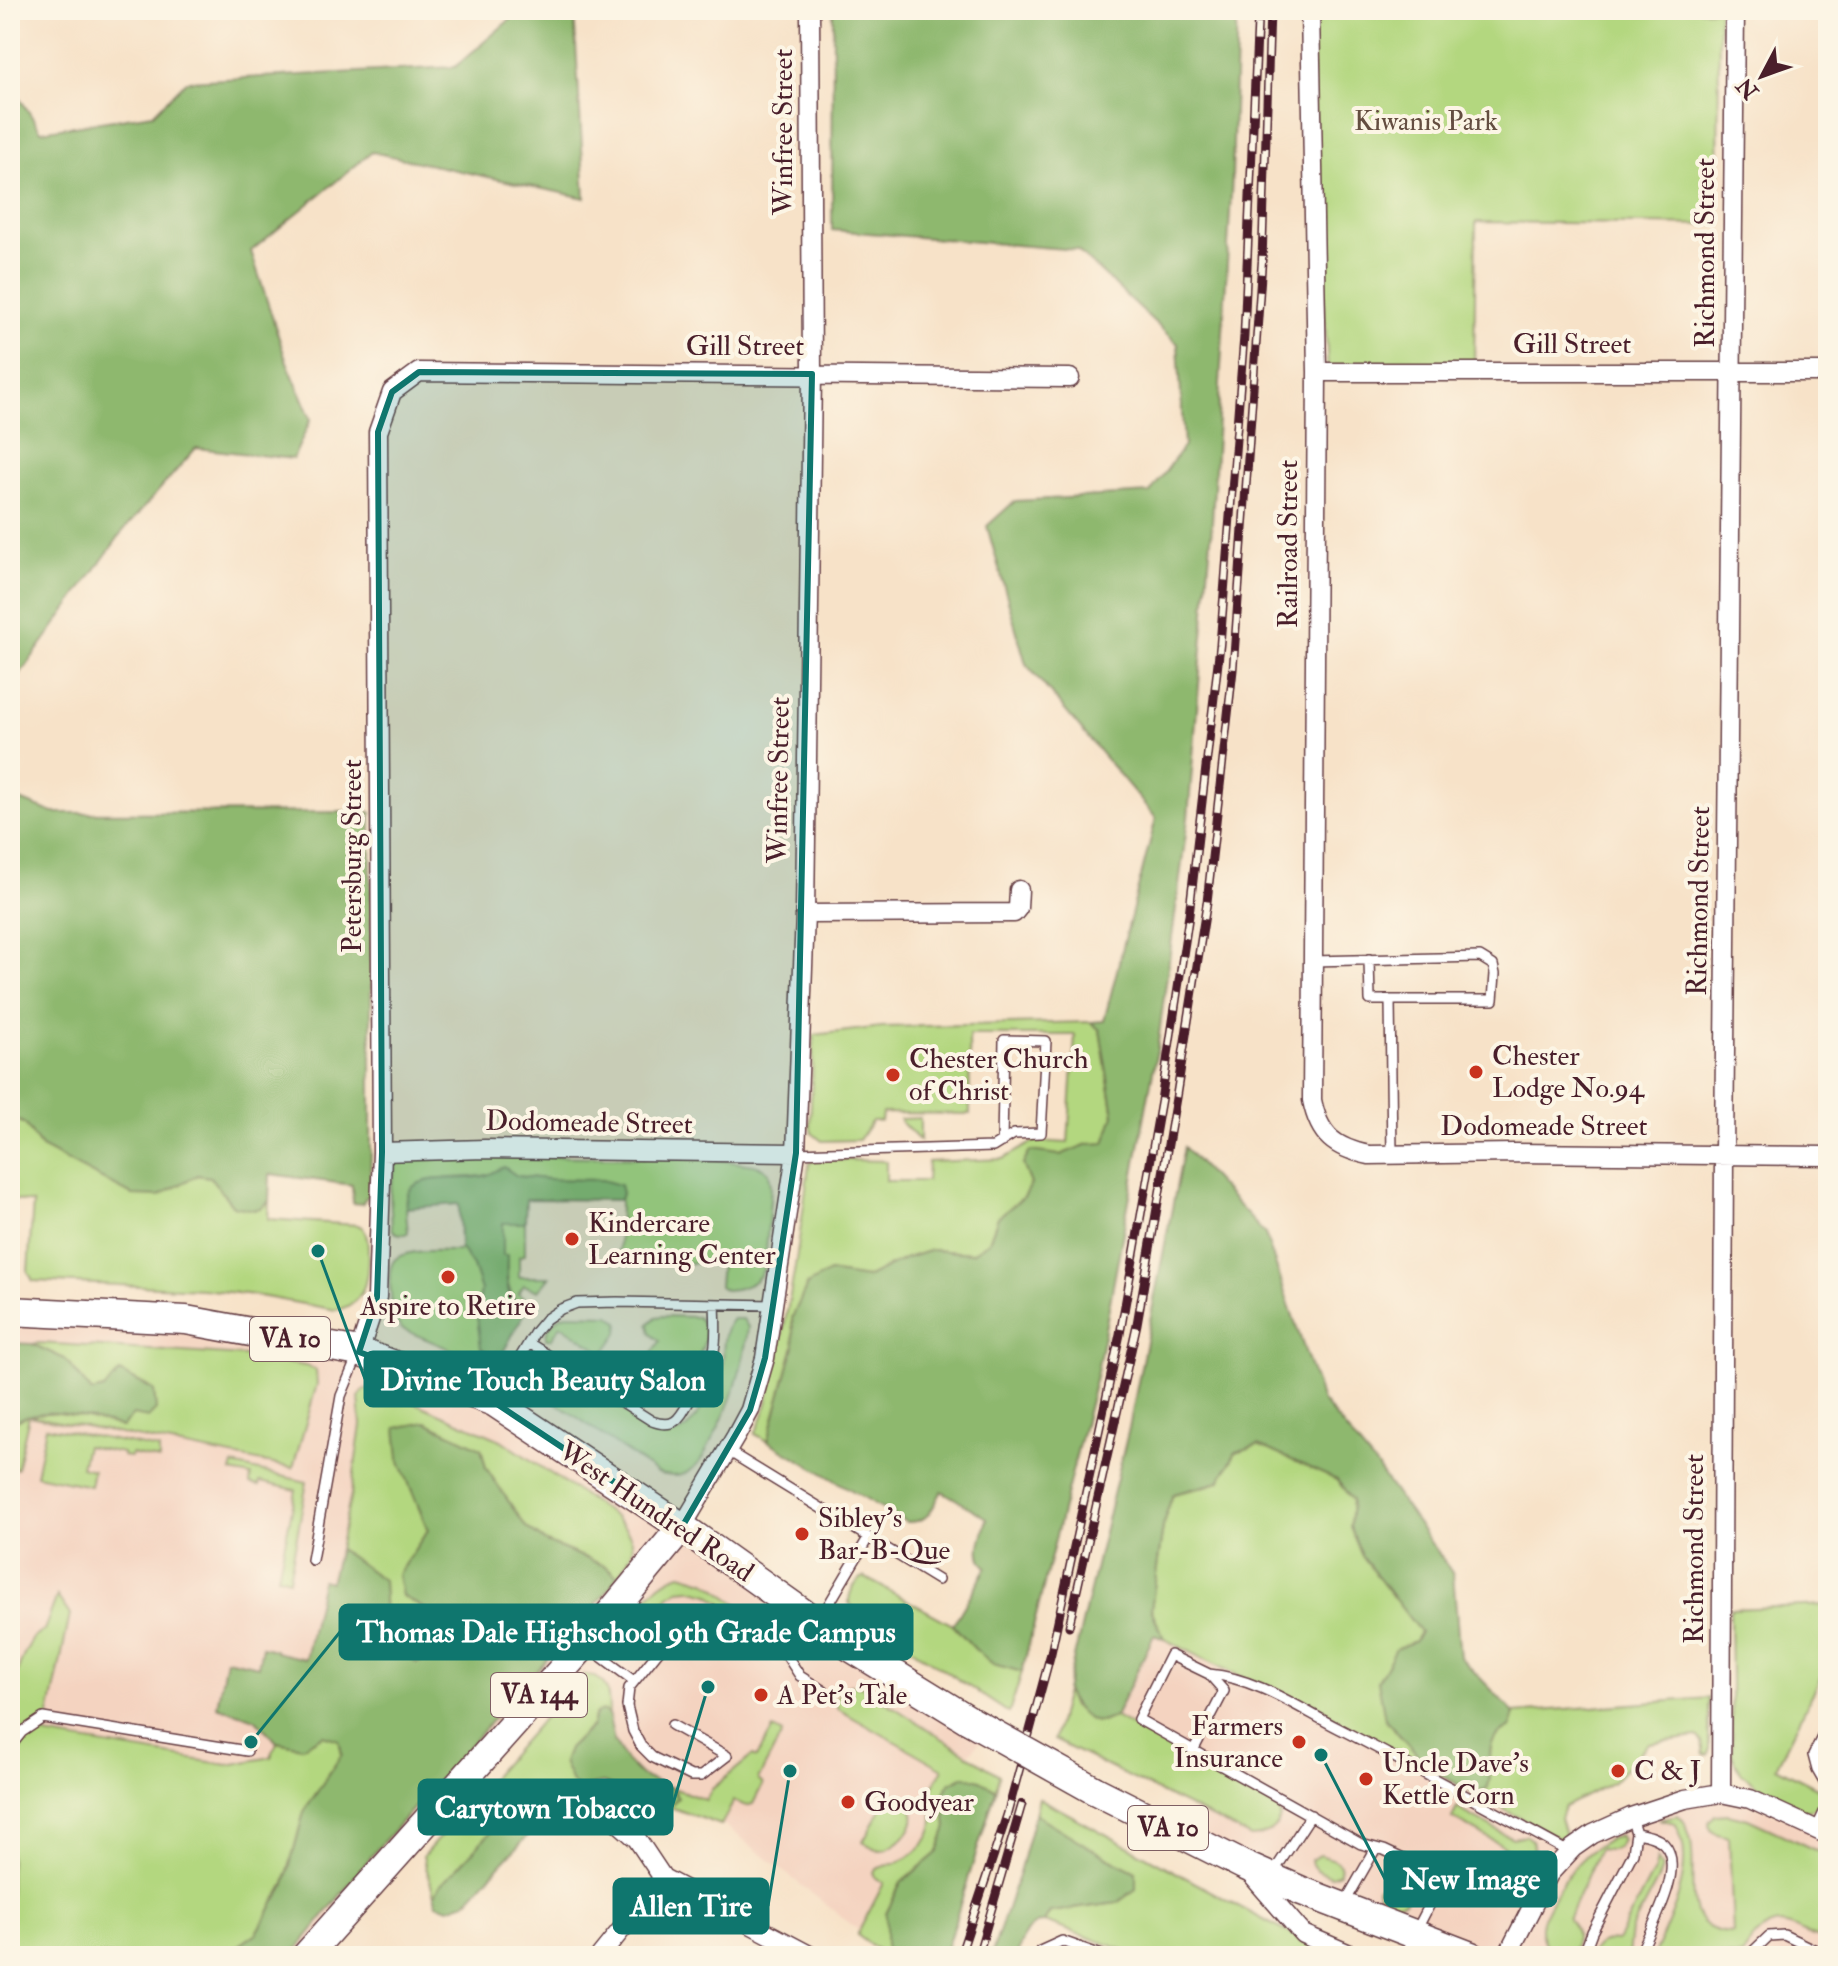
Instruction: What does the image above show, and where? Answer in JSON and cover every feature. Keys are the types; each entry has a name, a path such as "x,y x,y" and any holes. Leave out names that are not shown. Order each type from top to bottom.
{"main road":[{"name":"West Hundred Road","path":"10,1311 186,1320 359,1352 494,1402 682,1527 852,1648 969,1720 1094,1790 1243,1865 1471,1956"},
{"name":"VA 144","path":"306,1956 585,1644 682,1527"}],"street":[{"name":"Winfree Street","path":"682,1527 750,1410 765,1358 796,1153 805,914 812,374 810,10"},
{"name":"Railroad Street","path":"1310,10 1317,372 1312,1078"},
{"name":"Richmond Street","path":"1721,1793 1735,10"},
{"name":"Gill Street","path":"419,372 1070,378"},
{"name":"Petersburg Street","path":"359,1352 377,1297 382,1152 378,432 392,392 419,372"},
{"name":"Gill Street","path":"1317,372 1828,372"},
{"path":"805,914 1014,913 1018,908 1019,890"},
{"name":"Dodomeade Street","path":"1312,1078 1312,1100 1322,1129 1334,1142 1349,1151 1369,1155 1828,1156"},
{"name":"Dodomeade Street","path":"382,1152 485,1149 796,1153"},
{"path":"1507,1956 1549,1874 1569,1852 1593,1834 1633,1825 1685,1799 1721,1793 1750,1799 1822,1832"},
{"path":"594,1801 637,1839 663,1878 811,1956"},
{"path":"1243,1865 1303,1934 1354,1956"},
{"path":"600,1956 663,1878"}],"lane":[{"path":"1313,961 1369,959 1480,957 1493,965 1493,1000 1370,1000 1369,959"},
{"path":"1390,1000 1392,1155"},
{"path":"796,1153 993,1147 1002,1142 1014,1134 1041,1133 1046,1041 1004,1040 1002,1142"},
{"path":"494,1402 546,1319 577,1303 773,1305"},
{"path":"705,1377 715,1351 715,1304"},
{"path":"529,1343 663,1425 671,1424 680,1417 691,1398"},
{"path":"312,1560 341,1396 359,1352"},
{"path":"728,1451 938,1580"},
{"path":"774,1648 808,1617 868,1538"},
{"path":"672,1725 727,1756 701,1776 691,1776 652,1757 633,1731 627,1706 629,1688 682,1622 715,1611 787,1656 800,1676 824,1691"},
{"path":"585,1644 634,1681"},
{"path":"1531,1906 1482,1880 1433,1873 1361,1844 1138,1719 1170,1655 1209,1674 1229,1676 1261,1688 1569,1852"},
{"path":"1194,1749 1224,1691 1209,1674"},
{"path":"10,1747 22,1732 43,1718 247,1751"},
{"path":"1828,1725 1813,1755 1828,1789"},
{"path":"1822,1832 1828,1804"},
{"path":"1271,1876 1311,1815"},
{"path":"1583,1956 1633,1853 1633,1825 1667,1846 1672,1861 1669,1885 1639,1956"},
{"path":"1343,1907 1376,1848"},
{"path":"1414,1934 1445,1875"},
{"path":"1748,1956 1769,1936 1784,1935 1828,1956"},
{"path":"1038,1956 1040,1951 1062,1941 1104,1956"}],"highlighted area":[{"path":"419,372 812,374 796,1153 765,1358 750,1410 682,1527 494,1402 359,1352 377,1297 382,1152 378,432 392,392"}],"shaded area":[{"path":"10,1313 361,1354 493,1404 679,1528 303,1956 10,1956"},
{"path":"682,1528 988,1732 945,1782 939,1830 875,1943 718,1820 619,1775 537,1698"},
{"path":"1154,1634 1266,1686 1552,1835 1561,1860 1573,1848 1721,1793 1828,1835 1828,1956 1473,1956 1183,1833 1203,1792 1115,1717"}],"green space":[{"path":"521,10 574,10 585,198 372,152 251,251 285,357 311,419 293,459 196,448 123,531 10,688 10,83 41,131 153,114 186,81 455,67"},
{"path":"833,10 1237,10 1232,177 1211,539 1188,818 1157,1050 1097,1372 1022,1672 993,1664 953,1625 987,1567 980,1550 987,1518 942,1491 925,1517 906,1522 768,1441 794,1346 792,1318 807,1285 829,1272 866,1278 904,1259 932,1250 972,1253 989,1242 998,1217 1025,1196 1031,1184 1023,1164 1030,1151 1060,1155 1088,1144 1105,1143 1114,1115 1100,1030 1091,1022 1104,1021 1156,818 1026,664 987,526 1015,501 1150,493 1184,446 1178,344 1077,250 832,230"},
{"name":"Kiwanis Park","path":"1308,10 1719,10 1718,225 1476,222 1474,372 1328,372"},
{"path":"10,796 53,813 371,812 371,1148 370,1191 362,1204 353,1203 352,1185 270,1174 269,1201 255,1210 233,1206 210,1177 197,1175 159,1196 132,1195 41,1147 25,1124 10,1116"},
{"path":"1091,1022 1100,1030 1114,1116 1105,1144 1088,1144 1023,1164 1031,1184 1025,1196 998,1217 989,1242 972,1253 932,1250 904,1259 866,1278 829,1272 792,1318 794,1345 768,1441 755,1434 768,1398 787,1313 809,1164 816,1159 886,1161 886,1181 927,1181 928,1162 1003,1159 1035,1141 1068,1143 1075,1035 969,1035 970,1114 882,1113 881,1121 872,1121 859,1140 822,1141 812,1133 810,1125 814,1035 882,1027"},
{"path":"10,1116 25,1124 41,1147 159,1195 197,1175 210,1177 233,1206 262,1207 269,1201 268,1219 358,1225 365,1231 368,1243 363,1289 354,1302 336,1310 202,1289 33,1281 28,1271 33,1203 10,1199"},
{"path":"920,1118 920,1141 900,1119"},
{"path":"1184,1147 1265,1234 1322,1401 1377,1467 1453,1574 1460,1657 1514,1713 1511,1727 1500,1733 1491,1747 1487,1789 1475,1794 1431,1770 1385,1719 1378,1681 1396,1649 1415,1641 1420,1632 1362,1556 1350,1527 1352,1500 1337,1480 1258,1445 1236,1452 1219,1482 1173,1494 1164,1520 1151,1609 1164,1639 1154,1635 1115,1717 1101,1722 1089,1719 1075,1707 1066,1691 1129,1428"},
{"path":"413,1155 705,1158 754,1165 769,1173 771,1186 765,1265 755,1281 725,1290 719,1286 721,1263 628,1263 628,1257 619,1257 622,1193 517,1176 504,1167 487,1175 421,1182 408,1193 408,1232 398,1233 392,1228 390,1192 397,1159"},
{"path":"504,1167 517,1176 602,1180 620,1185 622,1193 620,1200 526,1199 525,1223 503,1223 503,1255 507,1255 508,1288 511,1298 524,1314 501,1356 493,1356 481,1348 477,1316 481,1290 473,1266 460,1247 459,1204 406,1208 409,1193 417,1184 436,1179 479,1177"},
{"path":"502,1223 525,1223 525,1255 519,1256 519,1277 549,1277 538,1291 524,1285 518,1294 527,1301 523,1309 508,1285"},
{"path":"460,1247 473,1266 481,1290 477,1316 493,1356 501,1356 492,1367 402,1329 393,1313 390,1273 397,1258 423,1251 459,1251"},
{"path":"566,1314 610,1315 619,1322 618,1333 593,1368 590,1366 599,1350 561,1325 551,1339 546,1339 552,1324"},
{"path":"656,1317 697,1317 705,1333 701,1352 690,1371 669,1402 658,1409 617,1387 615,1379 621,1375 634,1382 660,1341 651,1334 649,1324"},
{"path":"733,1319 743,1319 748,1327 735,1387 703,1458 689,1472 680,1475 657,1473 538,1390 529,1374 529,1366 536,1359 543,1360 656,1431 676,1434 693,1422 721,1375 724,1338"},
{"path":"10,1343 32,1344 65,1359 92,1392 104,1389 120,1372 154,1390 156,1410 148,1418 133,1415 122,1427 79,1416 50,1413 36,1414 10,1425"},
{"path":"32,1344 245,1356 316,1370 317,1384 293,1468 29,1416 65,1414 122,1427 104,1389 92,1392 65,1359"},
{"path":"364,1390 387,1391 501,1440 615,1517 632,1539 633,1545 629,1559 618,1576 605,1566 546,1542 526,1527 486,1468 481,1448 399,1459 428,1530 398,1574 403,1596 434,1614 443,1628 436,1655 417,1663 383,1639 385,1618 339,1549 361,1425 359,1397"},
{"path":"29,1416 17,1469 10,1467 10,1425"},
{"path":"426,1422 481,1448 486,1468 526,1527 546,1542 605,1566 618,1576 378,1848 292,1956 224,1956 257,1933 285,1884 304,1812 342,1754 339,1740 323,1735 302,1747 277,1742 255,1719 217,1706 226,1659 258,1666 262,1647 305,1659 322,1580 330,1582 339,1549 383,1580 383,1640 417,1663 436,1655 443,1628 434,1614 402,1596 398,1574 428,1530 399,1459 396,1428"},
{"path":"46,1427 159,1449 159,1460 131,1454 130,1457 122,1456 122,1453 86,1446 81,1467 93,1470 90,1486 36,1475"},
{"path":"1258,1445 1337,1480 1352,1500 1350,1527 1362,1556 1420,1632 1415,1641 1396,1650 1385,1719 1431,1770 1268,1686 1237,1675 1164,1639 1151,1609 1164,1520 1173,1494 1219,1482 1236,1452"},
{"path":"233,1465 307,1482 289,1579 278,1576 296,1490 260,1482 259,1486 250,1484 251,1476 231,1472"},
{"path":"681,1574 705,1581 750,1613 752,1620 748,1621 709,1594 679,1590 669,1596 631,1642 622,1645 618,1642 617,1634 645,1599 662,1584"},
{"path":"864,1577 953,1625 993,1663 1022,1672 1009,1713 861,1615 849,1599 855,1585"},
{"path":"57,1596 70,1615 45,1735 228,1765 271,1757 277,1742 302,1747 323,1735 339,1739 342,1754 304,1812 285,1884 257,1933 224,1956 10,1956 10,1691 25,1652 33,1638 44,1630"},
{"path":"1828,1605 1828,1663 1776,1767 1819,1789 1818,1804 1814,1809 1805,1811 1742,1774 1732,1755 1730,1609"},
{"path":"585,1675 604,1684 609,1717 605,1711 594,1717 592,1725 568,1749 572,1783 579,1789 561,1800 545,1817 546,1804 441,1885 434,1895 423,1856 578,1678"},
{"path":"851,1685 861,1686 999,1775 996,1790 980,1780 943,1794 947,1827 938,1852 901,1883 886,1914 886,1956 857,1935 884,1883 873,1872 907,1858 927,1839 932,1826 933,1789 943,1769 838,1709 838,1694"},
{"path":"1066,1691 1073,1707 1100,1722 1115,1717 1272,1801 1280,1813 1276,1825 1266,1834 1251,1837 1054,1740"},
{"path":"1709,1698 1708,1755 1704,1755 1702,1742 1697,1737 1649,1743 1613,1782 1564,1807 1560,1818 1566,1839 1563,1841 1475,1794 1487,1789 1491,1747 1500,1733 1511,1727 1514,1713"},
{"path":"605,1711 614,1741 627,1762 641,1776 670,1787 678,1798 673,1803 667,1806 603,1783 579,1789 572,1783 563,1762 568,1749 592,1726 598,1712"},
{"path":"773,1729 782,1734 758,1780 763,1784 753,1804 746,1806 734,1801 721,1825 667,1806 673,1803 676,1793 670,1787 706,1800 712,1789 752,1756 756,1758"},
{"path":"965,1776 980,1780 996,1790 944,1956 886,1956 886,1914 901,1883 938,1852 947,1827 943,1794 949,1784"},
{"path":"894,1794 912,1810 912,1825 893,1846 876,1849 863,1842 888,1796 891,1799"},
{"path":"536,1796 547,1804 545,1817 466,1902 449,1908 437,1904 434,1895 441,1885 520,1801"},
{"path":"1039,1798 1273,1925 1338,1956 1141,1956 1044,1922 1050,1912 1117,1903 1136,1872 1035,1814"},
{"path":"1457,1808 1513,1838 1526,1835 1532,1840 1534,1849 1524,1869 1519,1871 1511,1864 1509,1849 1452,1818"},
{"path":"1035,1814 1136,1872 1136,1889 1117,1903 1050,1912 1044,1922 1028,1929 1017,1956 991,1956 1018,1876"},
{"path":"1728,1814 1748,1819 1828,1856 1828,1937 1816,1937 1779,1924 1760,1933 1742,1956 1653,1956 1674,1909 1684,1856 1682,1839 1675,1823 1659,1819 1678,1815 1686,1825 1692,1852 1693,1898 1696,1912 1703,1923 1715,1930 1733,1933 1729,1837 1713,1832 1709,1826 1715,1815"},
{"path":"1619,1835 1622,1840 1615,1849 1599,1849 1568,1919 1576,1936 1569,1956 1552,1956 1541,1931 1550,1904 1563,1882 1587,1854"},
{"path":"1320,1855 1335,1860 1340,1865 1340,1873 1331,1876 1315,1869 1311,1860"},
{"path":"1657,1859 1662,1869 1631,1930 1628,1956 1590,1956 1601,1943 1617,1941 1655,1869"},
{"path":"1385,1883 1401,1888 1407,1897 1405,1901 1397,1904 1381,1897 1377,1888"}],"railway":[{"path":"960,1956 1007,1815 1051,1653 1120,1334 1161,1101 1189,915 1220,645 1244,336 1258,10"},
{"path":"1069,1626 1137,1324 1207,902 1233,670 1262,261 1270,10"},
{"path":"978,1956 1022,1804"}],"place":[{"name":"Chester Lodge No.94","path":"1476,1072"},
{"name":"Chester Church of Christ","path":"893,1075"},
{"name":"Kindercare Learning Center","path":"572,1239"},
{"name":"Divine Touch Beauty Salon","path":"318,1251"},
{"name":"Aspire to Retire","path":"448,1277"},
{"name":"Sibley's Bar-B-Que","path":"802,1534"},
{"name":"Carytown Tobacco","path":"708,1687"},
{"name":"A Pet’s Tale","path":"761,1695"},
{"name":"Thomas Dale Highschool 9th Grade Campus","path":"251,1742"},
{"name":"Farmers Insurance","path":"1299,1742"},
{"name":"New Image","path":"1321,1755"},
{"name":"Allen Tire","path":"790,1771"},
{"name":"C & J","path":"1618,1771"},
{"name":"Uncle Dave's Kettle Corn","path":"1366,1779"},
{"name":"Goodyear","path":"848,1802"}]}
